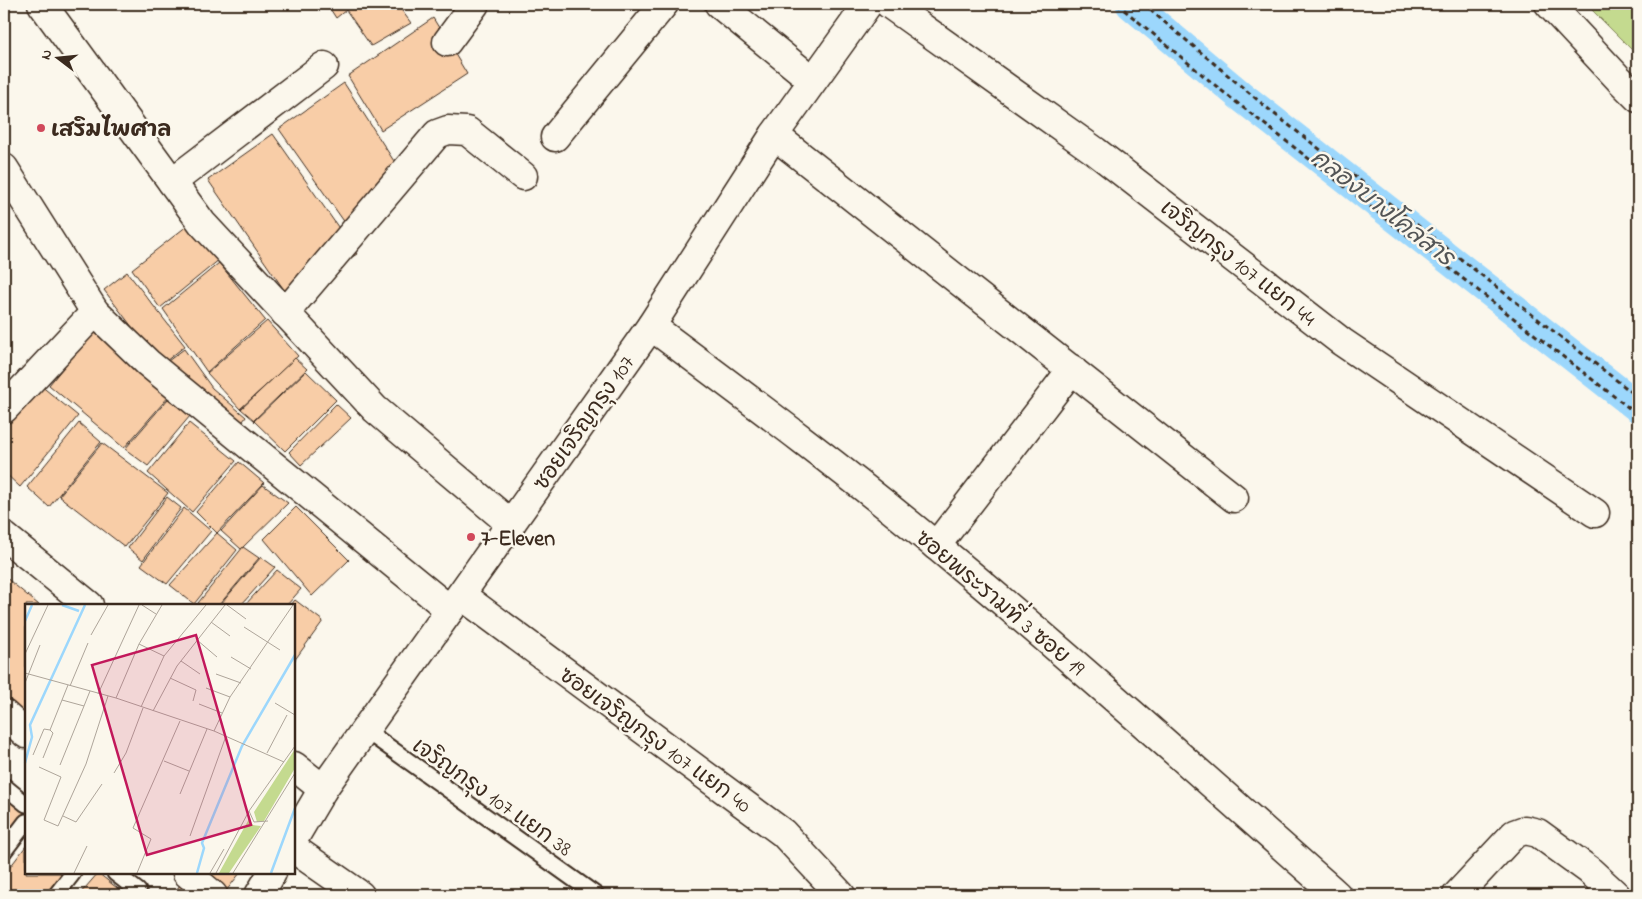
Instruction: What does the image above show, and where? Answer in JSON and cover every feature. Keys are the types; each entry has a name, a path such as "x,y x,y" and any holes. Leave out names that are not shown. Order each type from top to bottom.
{"street":[{"path":"447,42 475,4"},
{"path":"555,137 664,4"},
{"path":"719,4 812,80"},
{"name":"ซอยเจริญกรุง 107","path":"295,836 323,789 651,326 774,135 868,4"},
{"name":"เจริญกรุง 107 แยก 44","path":"889,4 1095,151 1342,342 1595,513"},
{"path":"1549,4 1629,89 1638,103"},
{"path":"47,6 202,224 375,409 511,524"},
{"path":"172,182 324,66"},
{"path":"285,313 437,134 448,130 467,131 523,176"},
{"path":"774,135 1234,498"},
{"name":"ซอยเจริญกรุง 107 แยก 40","path":"4,168 94,312 148,363 456,602 783,833 842,895"},
{"path":"4,409 94,312"},
{"name":"ซอยพระรามที่ 3 ซอย 19","path":"651,326 854,479 936,546 1116,699 1337,895"},
{"path":"936,546 1072,369"},
{"path":"4,536 88,604"},
{"path":"4,714 25,733"},
{"path":"295,767 323,789"},
{"path":"1457,895 1514,834 1525,830 1538,833 1589,870 1616,895"},
{"path":"295,850 360,895"},
{"path":"188,874 213,895"},
{"path":"259,895 271,874"}],"lane":[{"name":"เจริญกรุง 107 แยก 38","path":"365,730 596,895"},
{"path":"4,786 25,803"},
{"path":"4,851 25,823"},
{"path":"56,895 72,874"},
{"path":"115,874 138,891 139,895"}],"path":[{"path":"1117,4 1234,100 1638,415"},
{"path":"1143,4 1272,112 1638,397"}],"green space":[{"path":"1638,4 1638,56 1587,5"}],"building":[{"path":"327,4 397,4 411,23 371,46 346,10 336,18"},
{"path":"433,18 467,74 381,130 348,76"},
{"path":"344,83 399,169 348,227 279,129"},
{"path":"273,134 357,254 289,297 208,180"},
{"path":"192,222 220,259 160,308 132,269"},
{"path":"219,263 265,320 207,372 163,309"},
{"path":"127,272 185,346 161,365 104,290"},
{"path":"267,321 298,356 240,409 207,373"},
{"path":"93,331 170,395 124,448 49,385"},
{"path":"184,349 212,388 246,417 234,433 195,396 168,361"},
{"path":"295,358 307,369 254,420 241,409"},
{"path":"306,371 336,400 285,451 254,421"},
{"path":"40,385 78,416 20,487 4,472 4,424"},
{"path":"168,399 190,416 148,466 125,449"},
{"path":"336,404 351,418 301,465 289,452"},
{"path":"79,423 101,442 49,507 27,487"},
{"path":"189,423 236,461 192,512 148,473"},
{"path":"102,443 168,493 125,547 59,496"},
{"path":"239,462 264,483 217,533 196,512"},
{"path":"263,485 288,503 241,549 221,531"},
{"path":"167,497 181,508 143,560 128,548"},
{"path":"296,507 349,560 312,596 264,539"},
{"path":"184,508 211,531 167,584 141,565"},
{"path":"217,533 237,550 194,604 170,585"},
{"path":"243,547 259,558 220,604 198,603"},
{"path":"261,557 275,567 242,604 221,604"},
{"path":"277,570 301,589 288,604 246,604"},
{"path":"4,576 38,604 25,604 25,738 4,728"},
{"path":"295,600 323,621 295,660 295,604 292,604"},
{"path":"4,794 25,811 25,816 4,843"},
{"path":"25,847 25,874 71,874 53,895 4,895 4,875"},
{"path":"97,874 99,874 126,895 79,895"},
{"path":"196,874 239,874 223,895"},
{"path":"184,879 204,895 173,895"}],"waterway":[{"name":"คลองบางโคล่สาร","path":"1131,4 1242,97 1638,407"}],"place":[{"name":"เสริมไพศาล","path":"41,128"},
{"name":"7-Eleven","path":"471,537"}]}
